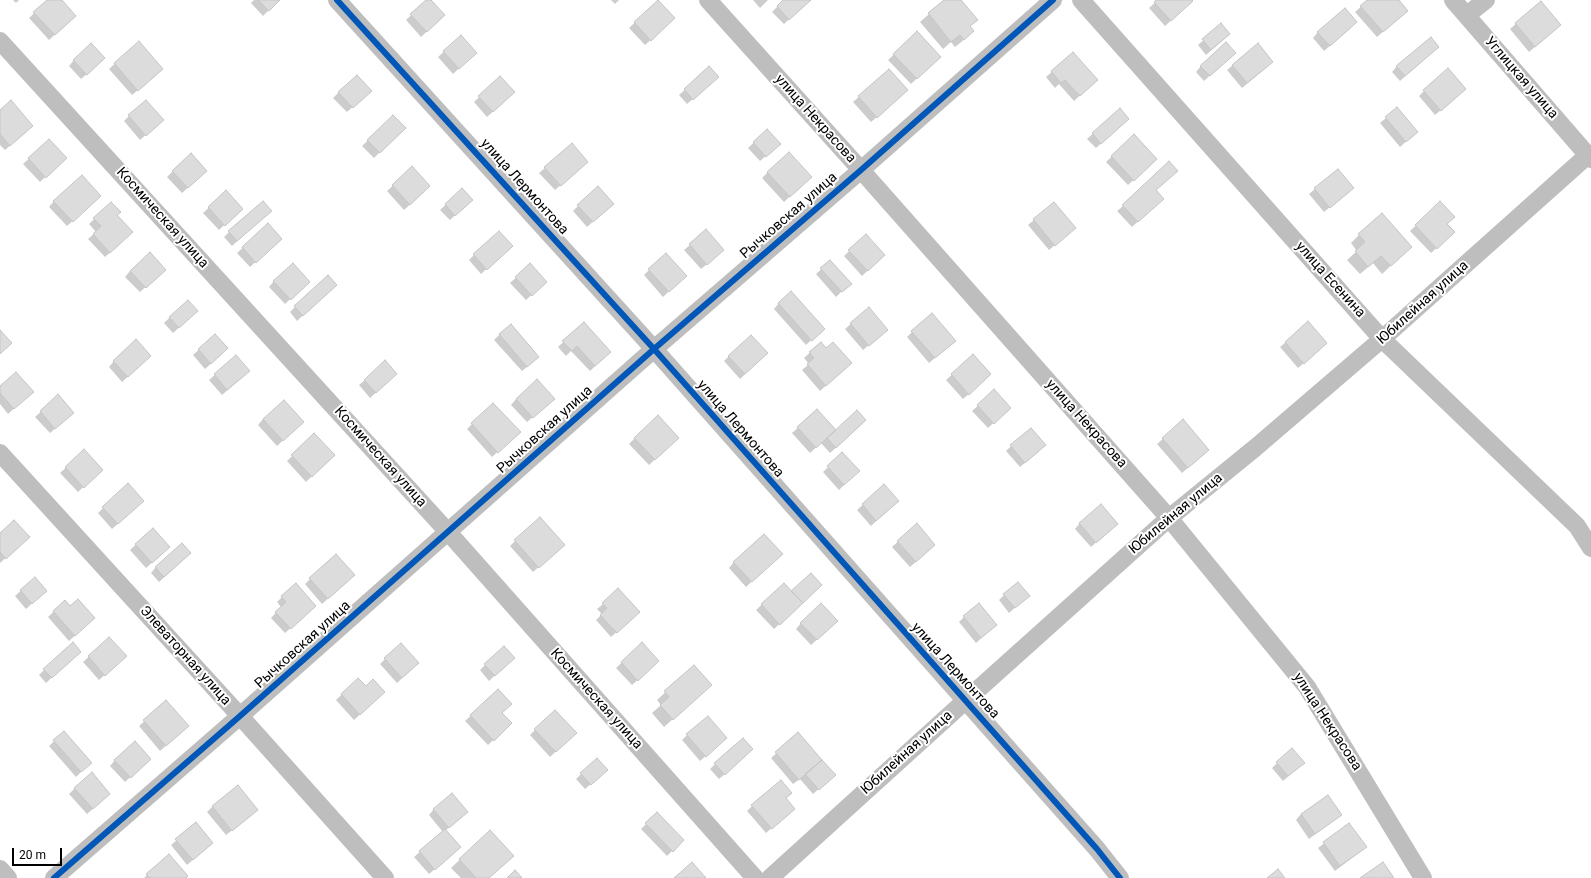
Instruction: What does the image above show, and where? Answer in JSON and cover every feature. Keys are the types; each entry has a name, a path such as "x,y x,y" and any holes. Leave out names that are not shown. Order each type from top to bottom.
{"street":[{"name":"улица Лермонтова","path":"337,0 654,349 964,701 1097,849 1120,878"},
{"name":"улица Некрасова","path":"708,0 861,170 1169,518 1307,687 1405,846 1423,878"},
{"name":"Рычковская улица","path":"54,878 240,716 654,349 861,170 1053,0"},
{"name":"улица Есенина","path":"1080,0 1382,339 1577,526 1591,548"},
{"name":"Углицкая улица","path":"1453,0 1590,156"},
{"path":"1466,15 1486,0"},
{"name":"Космическая улица","path":"0,41 448,532 755,878"},
{"name":"Юбилейная улица","path":"770,878 964,701 1169,518 1255,448 1382,339 1590,156"},
{"name":"Элеваторная улица","path":"0,453 240,716 385,878"},
{"path":"0,869 8,878"}],"building":[{"path":"47,0 62,0 76,16 55,35 33,12"},
{"path":"258,0 280,0 269,11"},
{"path":"426,0 431,0 445,15 427,32 410,14"},
{"path":"658,0 675,18 651,41 634,22"},
{"path":"783,0 811,0 789,20 777,6"},
{"path":"944,0 961,0 978,20 970,26 974,31 964,40 960,35 951,42 928,13"},
{"path":"1156,0 1193,1 1171,21 1154,2"},
{"path":"1367,0 1399,0 1408,11 1383,32 1360,6"},
{"path":"1541,1 1561,25 1535,47 1515,23"},
{"path":"1345,8 1357,22 1330,46 1317,32"},
{"path":"1221,23 1230,34 1211,50 1202,39"},
{"path":"917,31 941,57 917,79 893,54"},
{"path":"461,35 477,53 459,69 443,51"},
{"path":"1431,37 1439,47 1405,76 1396,66"},
{"path":"139,41 163,69 138,91 114,63"},
{"path":"1226,42 1236,53 1210,76 1200,66"},
{"path":"91,43 105,58 87,75 73,60"},
{"path":"1258,43 1273,62 1247,83 1232,65"},
{"path":"1073,52 1098,80 1080,96 1065,80 1061,83 1051,71"},
{"path":"709,66 719,77 693,100 684,89"},
{"path":"1448,68 1466,89 1441,111 1423,90"},
{"path":"889,69 908,90 877,118 858,96"},
{"path":"357,75 372,91 353,108 338,92"},
{"path":"500,76 515,92 493,112 478,96"},
{"path":"11,100 33,126 10,146 0,134 0,110"},
{"path":"146,100 164,120 146,136 128,115"},
{"path":"1397,107 1418,132 1406,142 1385,117"},
{"path":"1120,108 1129,119 1101,144 1092,133"},
{"path":"393,115 406,128 380,153 367,140"},
{"path":"767,129 781,144 766,157 753,142"},
{"path":"1134,134 1157,159 1134,181 1111,156"},
{"path":"49,139 67,158 46,178 28,158"},
{"path":"572,143 588,162 561,186 544,167"},
{"path":"789,152 812,177 790,197 767,172"},
{"path":"191,153 207,171 188,188 172,171"},
{"path":"1169,161 1178,171 1156,190 1164,199 1138,222 1122,205"},
{"path":"412,166 430,186 410,205 392,185"},
{"path":"1338,169 1354,188 1330,208 1314,188"},
{"path":"82,175 101,196 73,222 53,201"},
{"path":"598,186 614,204 593,222 577,205"},
{"path":"462,188 473,200 455,216 445,204"},
{"path":"226,190 243,209 225,226 208,207"},
{"path":"263,201 272,211 237,241 228,231"},
{"path":"1440,201 1455,217 1447,224 1455,232 1437,249 1415,225"},
{"path":"111,202 121,212 117,215 133,232 110,253 93,234 101,226 93,218"},
{"path":"1054,202 1076,228 1055,246 1033,219"},
{"path":"1382,213 1412,247 1391,266 1381,256 1368,267 1355,251 1365,242 1358,234"},
{"path":"268,223 282,239 256,263 242,247"},
{"path":"706,229 724,250 707,265 689,244"},
{"path":"499,231 513,246 487,270 473,254"},
{"path":"866,234 885,255 868,271 848,250"},
{"path":"150,252 166,270 146,288 130,271"},
{"path":"666,253 687,276 669,292 648,269"},
{"path":"830,260 852,284 842,292 820,268"},
{"path":"293,263 310,282 291,300 273,281"},
{"path":"530,263 547,282 532,296 515,277"},
{"path":"328,275 337,285 303,316 294,306"},
{"path":"791,291 825,329 812,341 778,303"},
{"path":"188,300 198,311 179,328 169,317"},
{"path":"869,307 888,330 869,346 850,323"},
{"path":"932,313 956,341 935,358 911,331"},
{"path":"1308,321 1327,343 1304,364 1285,342"},
{"path":"584,322 611,352 595,366 577,346 572,351 562,341"},
{"path":"511,324 539,357 527,367 499,334"},
{"path":"0,330 12,343 0,354"},
{"path":"215,334 228,348 211,364 198,349"},
{"path":"751,335 768,353 745,374 728,356"},
{"path":"136,339 151,356 128,377 113,361"},
{"path":"821,342 826,348 833,342 852,363 826,386 807,364 814,358 809,352"},
{"path":"973,354 991,374 969,395 951,374"},
{"path":"236,355 250,371 227,390 214,374"},
{"path":"385,360 397,374 376,393 364,380"},
{"path":"16,372 34,392 14,409 0,393 0,386"},
{"path":"537,379 555,399 533,418 516,399"},
{"path":"994,389 1011,408 994,424 977,405"},
{"path":"58,394 74,413 55,429 40,411"},
{"path":"284,400 304,422 283,441 263,419"},
{"path":"493,403 521,432 498,453 471,423"},
{"path":"817,409 836,430 816,448 797,427"},
{"path":"857,410 866,420 836,448 827,438"},
{"path":"658,415 679,438 655,460 634,438"},
{"path":"1183,419 1209,450 1188,468 1162,438"},
{"path":"1031,428 1046,445 1025,463 1010,445"},
{"path":"314,433 335,455 312,477 291,455"},
{"path":"84,449 103,470 84,488 65,467"},
{"path":"842,452 860,471 844,485 827,466"},
{"path":"128,483 144,501 118,524 102,507"},
{"path":"884,484 899,501 876,521 862,504"},
{"path":"1101,504 1118,524 1096,543 1079,523"},
{"path":"540,517 565,545 539,568 514,540"},
{"path":"14,520 30,537 6,559 0,552 0,533"},
{"path":"917,523 935,545 916,562 897,541"},
{"path":"153,528 170,547 152,563 135,544"},
{"path":"764,534 783,554 752,582 733,562"},
{"path":"182,543 191,553 164,577 155,567"},
{"path":"336,554 355,575 328,599 309,578"},
{"path":"811,573 822,585 803,603 791,591"},
{"path":"35,577 47,591 32,604 20,590"},
{"path":"1018,582 1030,596 1015,608 1003,594"},
{"path":"296,583 316,606 291,629 275,612 286,602 281,596"},
{"path":"784,583 803,603 780,625 761,604"},
{"path":"618,588 640,612 617,633 600,615 607,608 602,603"},
{"path":"78,599 95,618 75,636 53,611 65,600 70,606"},
{"path":"821,603 838,621 817,640 800,623"},
{"path":"979,603 997,625 981,638 963,616"},
{"path":"109,637 127,656 105,676 88,656"},
{"path":"73,642 81,652 52,678 43,669"},
{"path":"642,642 659,661 638,681 621,662"},
{"path":"401,643 419,663 402,678 384,658"},
{"path":"504,646 515,658 495,676 484,664"},
{"path":"694,665 712,685 673,720 660,705 669,697 664,691"},
{"path":"358,678 366,686 373,679 385,692 360,715 341,694"},
{"path":"498,689 512,704 502,713 512,723 494,741 470,715"},
{"path":"166,700 189,726 166,746 143,720"},
{"path":"555,710 577,733 556,752 534,729"},
{"path":"708,716 727,738 706,757 686,734"},
{"path":"64,731 92,763 81,772 53,740"},
{"path":"798,732 822,760 799,780 775,752"},
{"path":"743,738 753,749 725,775 714,763"},
{"path":"135,741 151,759 131,778 114,760"},
{"path":"1292,748 1305,763 1288,776 1276,762"},
{"path":"597,758 608,770 591,785 580,773"},
{"path":"822,760 836,775 819,790 805,774"},
{"path":"92,772 110,794 93,809 74,788"},
{"path":"781,780 792,793 786,798 795,809 772,829 751,805"},
{"path":"238,785 258,810 232,831 212,806"},
{"path":"452,793 468,812 449,828 433,809"},
{"path":"1328,795 1342,815 1315,834 1301,814"},
{"path":"657,812 684,840 673,852 645,823"},
{"path":"196,822 213,843 193,860 175,839"},
{"path":"1349,823 1367,847 1340,866 1323,842"},
{"path":"445,829 461,847 435,870 419,851"},
{"path":"490,830 514,856 489,878 476,878 459,859"},
{"path":"169,854 188,876 186,878 150,878 146,874"},
{"path":"692,862 706,878 674,878"},
{"path":"1383,862 1394,878 1360,878"},
{"path":"1278,869 1285,878 1267,878"},
{"path":"515,870 522,878 507,878"}],"cycle path":[{"path":"337,0 654,349 1097,849 1120,878"},
{"path":"54,878 240,716 654,349 861,170 1053,0"}]}
